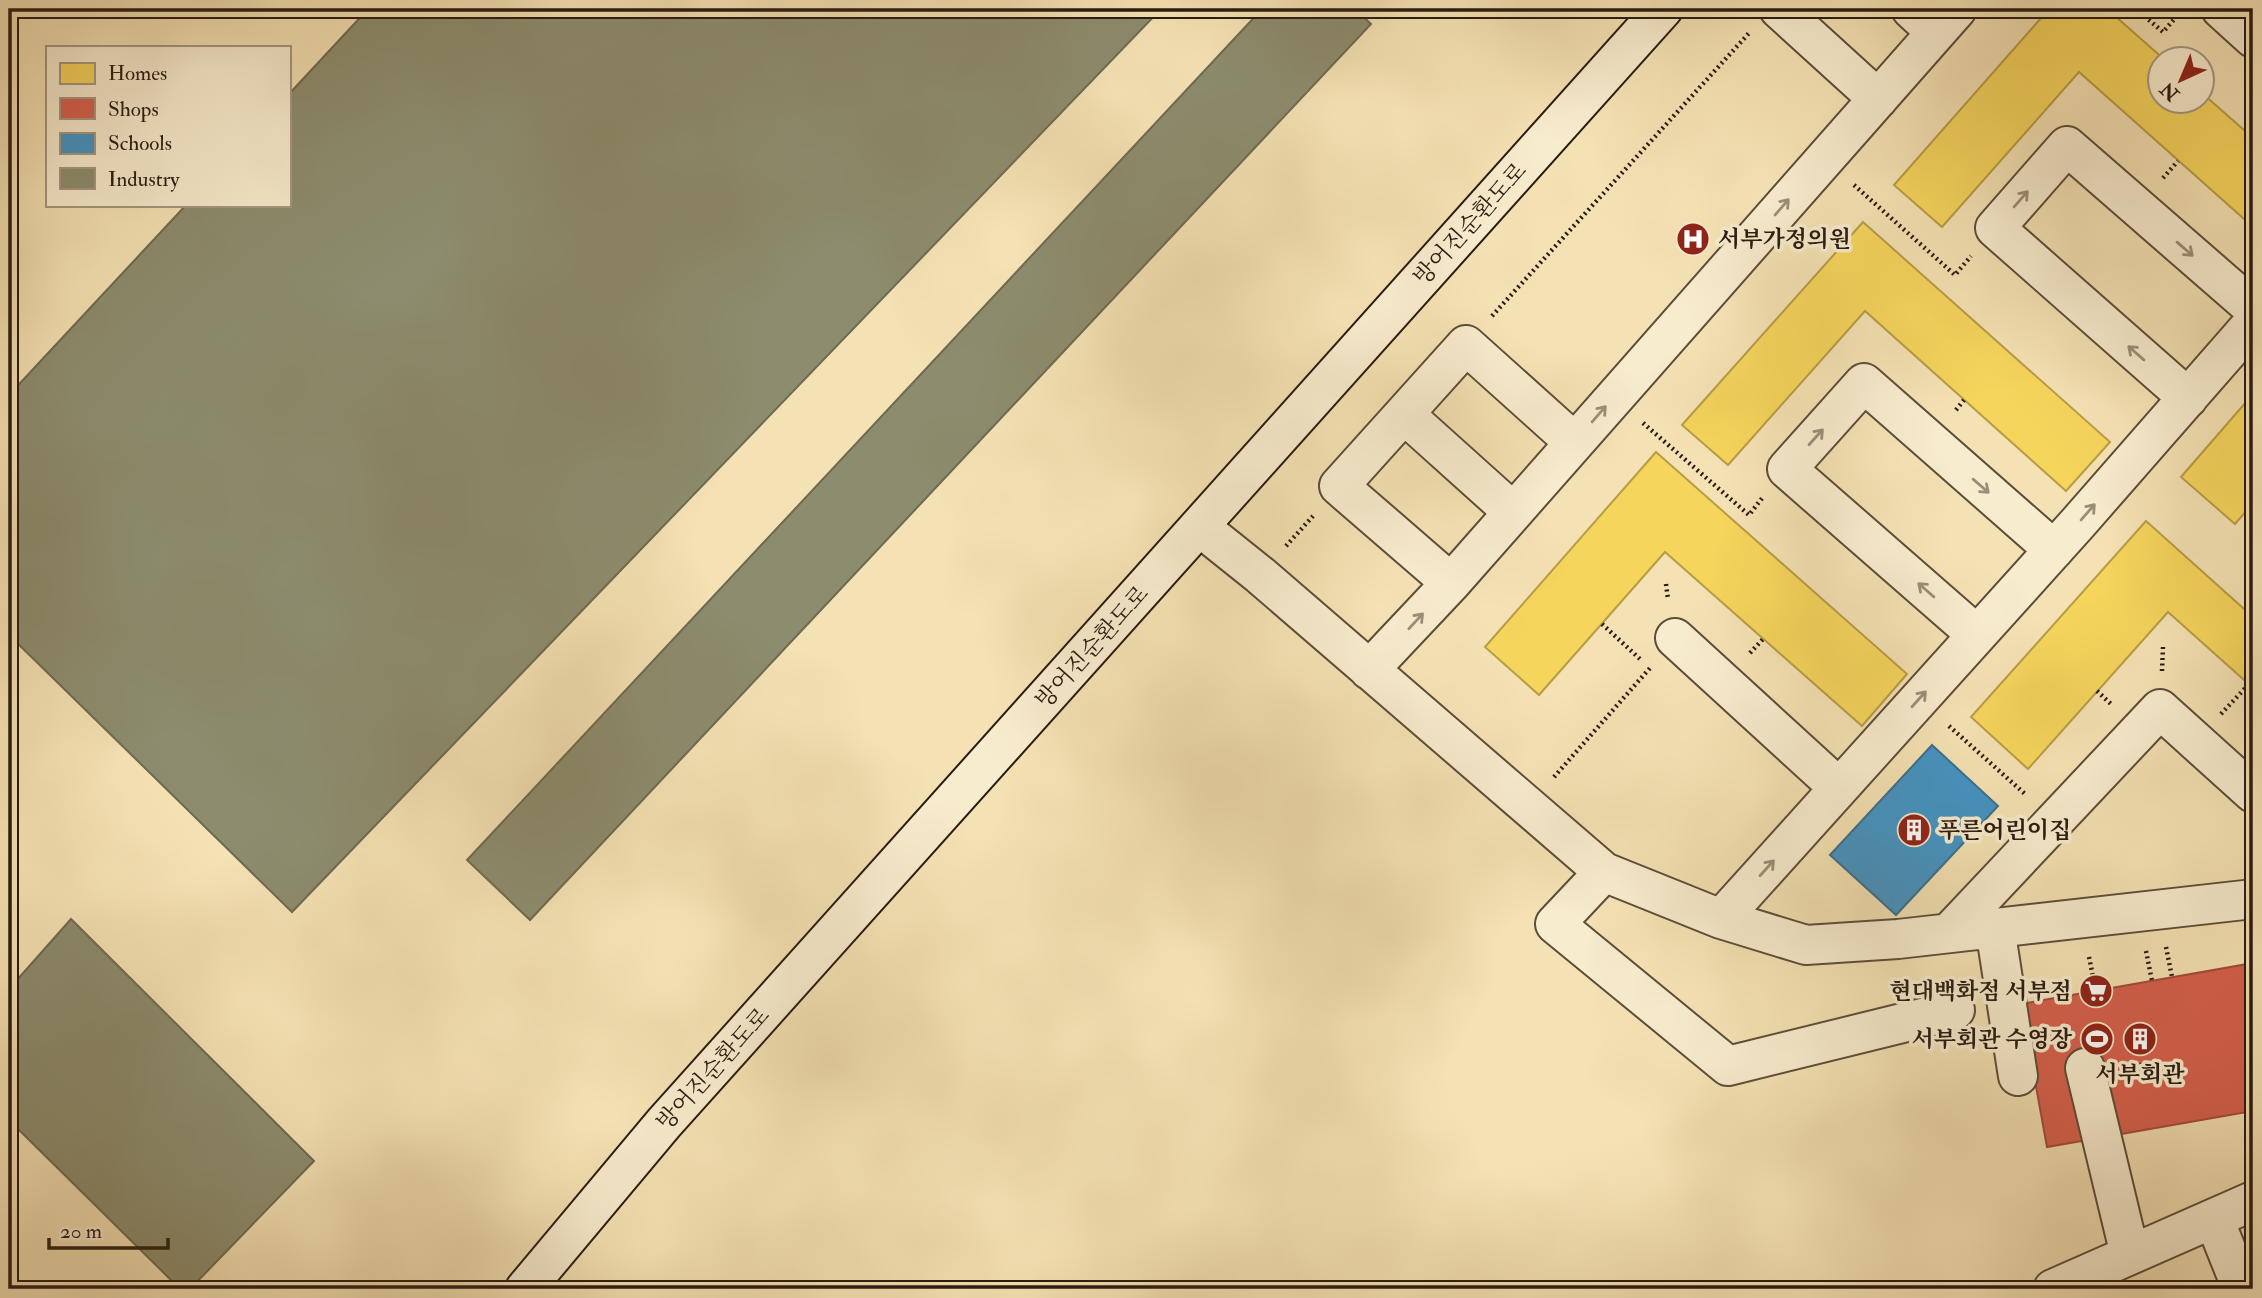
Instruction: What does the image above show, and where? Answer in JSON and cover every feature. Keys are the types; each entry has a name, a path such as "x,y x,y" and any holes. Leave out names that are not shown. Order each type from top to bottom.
{"street":[{"name":"방어진순환도로","path":"526,1289 664,1123 1663,9"},
{"path":"2221,9 2253,38"},
{"path":"1369,670 1451,583 1878,99 1935,17"},
{"path":"1766,19 1878,99"},
{"path":"2188,398 1995,228 2067,146 2253,308"},
{"path":"1721,919 2054,550 2253,323"},
{"path":"1451,583 1339,486 1466,345 1574,442"},
{"path":"1977,635 1787,469 1864,383 2054,550"},
{"path":"1404,414 1513,512"},
{"path":"1200,527 1260,575 1604,872 1721,919 1806,945 1949,933 2253,899"},
{"path":"1675,638 1839,788"},
{"path":"1949,933 2160,709 2253,793"},
{"path":"1604,872 1555,924 1728,1066 1955,1010"},
{"path":"1994,928 2018,1076"},
{"path":"2085,1068 2130,1255"},
{"path":"2053,1289 2253,1201"},
{"path":"2214,1219 2242,1289"}],"path":[{"path":"2136,9 2163,32 2183,9"},
{"path":"1466,345 1766,19"},
{"path":"1825,159 1955,275 1995,228"},
{"path":"1614,398 1749,515 1787,469"},
{"path":"1260,575 1339,486"},
{"path":"1602,624 1650,668"},
{"path":"1548,783 1675,638"},
{"path":"1919,699 2055,821"}],"building: Homes":[{"path":"2049,9 2107,9 2149,46 2146,46 2146,116 2216,116 2216,105 2253,138 2253,227 2079,72 1942,227 1894,185"},
{"path":"1863,222 2110,442 2066,491 1865,311 1728,465 1682,425"},
{"path":"2253,394 2253,503 2235,524 2181,477"},
{"path":"1656,452 1907,674 1862,726 1665,552 1539,695 1485,647"},
{"path":"2146,521 2253,617 2253,688 2168,612 2028,769 1971,717"}],"building: Shops":[{"name":"서부회관","path":"2253,963 2253,1111 2047,1147 2021,1004"}],"building: Schools":[{"name":"푸른어린이집","path":"1932,745 1998,806 1896,915 1830,855"}],"building: Industry":[{"path":"368,9 1161,9 292,912 9,635 9,395 185,206 290,206 290,93"},
{"path":"1262,9 1355,9 1371,24 530,920 467,860"},
{"path":"71,919 314,1161 190,1289 180,1289 9,1120 9,989"}],"place":[{"name":"서부가정의원","path":"1693,239"},
{"name":"푸른어린이집","path":"1914,830"},
{"name":"현대백화점 서부점","path":"2096,991"},
{"name":"서부회관 수영장","path":"2097,1039"},
{"name":"서부회관","path":"2140,1039"}]}
